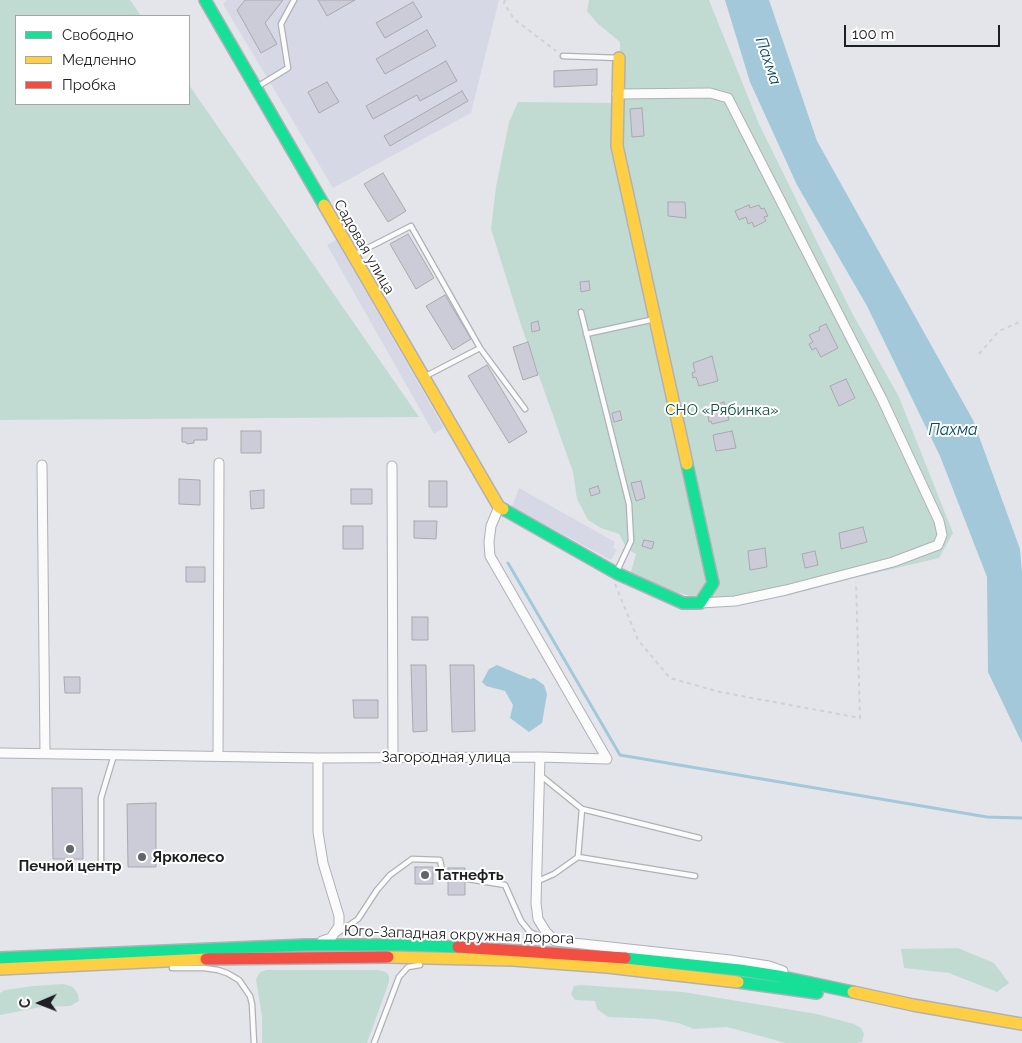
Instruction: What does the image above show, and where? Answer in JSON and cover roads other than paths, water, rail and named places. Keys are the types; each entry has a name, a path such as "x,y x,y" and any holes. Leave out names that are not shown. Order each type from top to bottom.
{"main road":[{"name":"Садовая улица","path":"205,0 499,507"},
{"path":"499,507 612,571 683,603 700,603 712,583 616,146 619,58"},
{"name":"Юго-Западная окружная дорога","path":"0,958 306,945 444,946 630,958 778,976 913,1005 1022,1024"},
{"name":"Юго-Западная окружная дорога","path":"0,969 214,959 318,957 513,960 696,976 913,1005"}],"street":[{"path":"617,94 710,93 728,98 882,399 939,521 942,535 938,545 893,562 744,599 700,603"},
{"path":"218,755 219,463"},
{"path":"42,466 44,753"},
{"path":"392,466 393,758"},
{"name":"Загородная улица","path":"0,753 318,758 540,757 607,759 490,556 491,526 499,507"},
{"path":"540,757 536,904 538,919 546,932 555,941 769,966 824,986"},
{"path":"306,945 330,938 338,926 338,916 323,863 318,832 318,758"}],"lane":[{"path":"256,88 288,68 281,24 294,0"},
{"path":"563,56 619,58"},
{"path":"352,256 411,226 480,348 526,409"},
{"path":"581,312 629,504 631,541 612,571"},
{"path":"586,334 655,319"},
{"path":"423,378 480,348"},
{"path":"101,864 101,798 114,754"},
{"path":"539,774 582,810 699,838"},
{"path":"578,857 582,810"},
{"path":"536,882 554,874 578,857 695,876"},
{"path":"330,938 358,919 377,890 390,875 412,859 440,860 443,875 505,885 521,921 530,932 542,938 555,941"},
{"path":"374,1043 395,985 404,970 413,965 437,964 458,959"},
{"path":"51,966 77,970"},
{"path":"170,968 218,970 239,980 250,996 252,1004 254,1043"}],"water":[{"name":"Пахма","path":"725,0 769,0 817,141 973,420 1020,549 1022,573 1022,743 988,672 987,577 940,456 867,306 797,185 750,82"},
{"path":"497,665 530,679 534,678 544,685 547,694 542,723 529,732 510,718 513,705 505,691 486,686 482,682 489,669"}],"waterway":[{"path":"508,563 620,755 987,817 1022,818"}],"place":[{"name":"Печной центр","path":"70,849"},
{"name":"Ярколесо","path":"142,857"},
{"name":"Татнефть","path":"425,875"}],"park label":[{"name":"СНО «Рябинка»","path":"722,410"}]}
